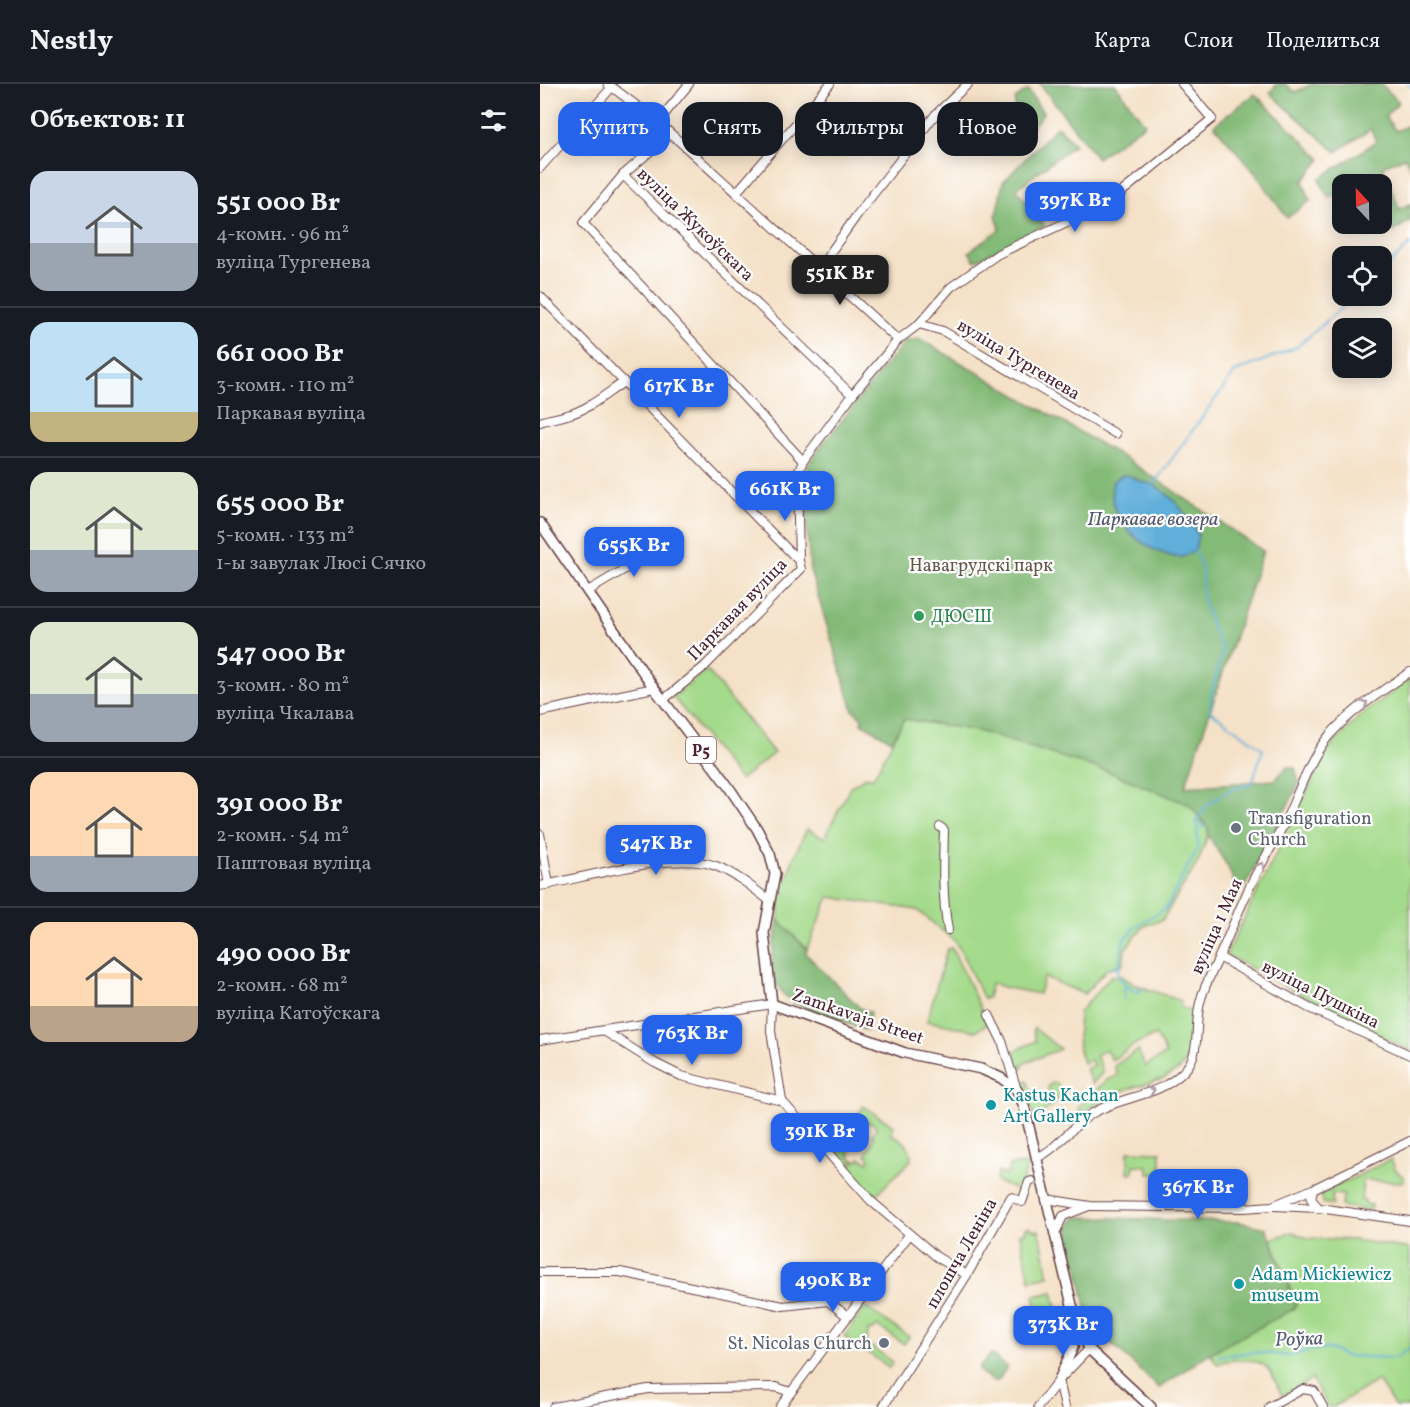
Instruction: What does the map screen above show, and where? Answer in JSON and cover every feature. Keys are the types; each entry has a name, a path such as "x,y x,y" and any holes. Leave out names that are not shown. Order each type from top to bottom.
{"main road":[{"name":"Р5","path":"540,523 654,688 734,795 757,829 770,854 775,874 764,933 772,1004"},
{"name":"Zamkavaja Street","path":"772,1004 904,1053 981,1069 1001,1078 1017,1090"},
{"path":"1017,1090 1024,1106 1072,1305 1075,1329 1073,1347 1059,1380"},
{"path":"1072,1305 1085,1337 1087,1351 1098,1357 1151,1407"}],"street":[{"path":"670,107 689,84"},
{"path":"736,193 830,84"},
{"path":"818,270 919,135 942,107 968,84"},
{"path":"670,134 898,340 919,324 951,287 998,254 1097,208 1118,195 1212,119 1182,84"},
{"path":"540,168 610,85 632,102"},
{"path":"645,156 623,175 584,223 803,461"},
{"name":"вуліца Жукоўскага","path":"623,175 852,395"},
{"path":"540,296 799,561"},
{"name":"вуліца Тургенева","path":"919,324 943,331 1116,434"},
{"name":"Паркавая вуліца","path":"663,700 704,667 801,569 796,476 803,461 852,395 898,340"},
{"path":"540,422 551,417 568,415 587,407 624,381"},
{"path":"588,591 667,544"},
{"name":"вуліца 1 Мая","path":"1036,1158 1045,1155 1079,1122 1105,1106 1161,1087 1184,1072 1195,1052 1200,999 1246,894 1283,825 1318,750 1328,736 1351,713 1410,672"},
{"path":"540,712 654,688"},
{"path":"940,827 944,830 943,884 948,930"},
{"path":"540,834 544,885 659,863 699,862 715,866 741,879 770,901"},
{"name":"вуліца Пушкіна","path":"1219,957 1307,1006 1410,1055"},
{"path":"540,1040 772,1004 771,1031 782,1101 871,1201 937,1257 962,1272"},
{"path":"988,1016 1002,1041 1017,1090"},
{"path":"603,1030 655,1063 681,1076 782,1101"},
{"path":"1272,1206 1313,1189 1410,1141"},
{"name":"плошча Леніна","path":"883,1407 938,1323 1011,1197 1022,1202 1029,1182 1032,1181"},
{"path":"1313,1189 1311,1199 1319,1208"},
{"path":"1046,1199 1090,1206 1319,1208 1410,1221"},
{"path":"1056,1234 1063,1215 1090,1206"},
{"path":"780,1407 909,1235"},
{"path":"540,1272 620,1272 783,1306 828,1301 847,1316"},
{"path":"1038,1407 1059,1380 1087,1351"},
{"path":"1059,1380 1065,1407"},
{"path":"553,1407 648,1389 776,1388 790,1392"},
{"path":"1269,1407 1304,1389 1314,1391 1323,1407"}],"green space":[{"path":"1040,84 1115,84 1145,124 1097,158"},
{"path":"1277,84 1285,84 1295,92 1312,84 1381,84 1399,102 1385,116 1396,131 1410,125 1410,167 1405,157 1383,166 1386,174 1332,174 1332,197 1329,198 1319,179 1376,142 1371,129 1336,152 1270,93"},
{"path":"1028,90 1036,102 1015,102 1015,99"},
{"path":"1255,94 1321,159 1303,181 1310,201 1287,218 1256,174 1214,125"},
{"path":"1038,105 1043,113 1038,120"},
{"path":"1057,126 1075,144 1016,189 1045,226 975,261 969,252 1000,229 996,215 1003,182 1028,156 1038,156 1038,146"},
{"path":"1392,190 1399,209 1410,204 1410,221 1392,232"},
{"name":"Навагрудскі парк","path":"920,339 1126,459 1263,551 1185,787 1275,780 1287,767 1295,768 1299,784 1245,886 1235,885 1228,867 1208,835 1208,828 1190,805 1107,771 978,731 904,719 892,741 861,723 862,718 853,710 810,570 803,477 812,458 905,341"},
{"path":"707,670 774,753 740,780 673,697"},
{"path":"1410,679 1410,1051 1226,955 1327,751 1358,718"},
{"path":"904,719 978,731 1107,771 1190,805 1208,828 1208,835 1198,862 1162,920 1144,926 1125,949 1123,964 1107,969 1084,994 1044,977 1039,994 991,983 988,998 984,999 956,942 917,910 829,897 807,949 778,920 788,873 807,829 824,838 851,786 867,776 873,778"},
{"path":"778,920 807,949 806,954 860,1008 870,1012 867,1031 794,1003 783,994 775,982 771,964"},
{"path":"952,948 988,1024 975,1031 927,1021 947,949"},
{"path":"1111,976 1122,976 1134,984 1181,1001 1180,1007 1194,1012 1192,1052 1180,1069 1163,1079 1124,1090 1082,1112 1078,1110 1079,1106 1107,1080 1118,1075 1114,1066 1138,1050 1145,1066 1166,1054 1156,1035 1137,1043 1112,1060 1106,1050 1096,1055 1103,1072 1092,1084 1086,1069 1094,1065 1091,1060 1083,1063 1079,1050 1079,1012"},
{"path":"1034,1028 1060,1049 1022,1064 1023,1068 1017,1070 1011,1053 1036,1041"},
{"path":"1027,1080 1034,1099 1050,1093 1048,1087 1052,1083 1057,1083 1062,1095 1035,1120 1022,1083"},
{"path":"863,1106 894,1126 890,1133 905,1143 911,1155 911,1160 876,1195 849,1170 855,1160 858,1161 860,1158 868,1162 870,1158 866,1155 874,1137 872,1135 876,1128 874,1124 865,1123 861,1130 859,1129 848,1152 851,1154 849,1157 853,1159 847,1168 835,1158"},
{"path":"1128,1151 1161,1152 1161,1174 1148,1174 1148,1166 1134,1165 1133,1173 1128,1173"},
{"path":"1391,1159 1395,1169 1403,1177 1403,1182 1363,1180 1361,1200 1365,1200 1365,1204 1372,1205 1371,1211 1341,1206 1344,1195 1332,1194 1333,1205 1322,1203 1321,1194"},
{"path":"1027,1164 1019,1191 996,1181 998,1172 1007,1175 1010,1165"},
{"path":"1076,1217 1238,1222 1266,1228 1296,1303 1294,1309 1210,1353 1159,1388 1090,1323 1068,1228"},
{"path":"1029,1227 1035,1231 1039,1230 1049,1276 1030,1280 1020,1234 1025,1233 1026,1228"},
{"path":"1292,1232 1307,1238 1355,1240 1410,1249 1410,1407 1395,1407 1378,1380 1333,1407 1328,1407 1312,1379 1282,1396 1268,1369 1257,1362 1244,1360 1217,1364 1210,1353 1296,1303 1271,1239"},
{"path":"1053,1292 1064,1338 1059,1339 1054,1345 1049,1341 1044,1342 1034,1296"},
{"path":"865,1307 909,1337 904,1344 877,1326 874,1330 869,1330 866,1343 893,1362 889,1367 844,1337"},
{"path":"991,1354 1007,1367 998,1381 993,1381 979,1371 979,1367"}],"water":[{"name":"Паркавае возера","path":"1123,475 1154,485 1174,501 1198,535 1195,550 1184,557 1173,557 1149,547 1131,533 1123,524 1113,504 1113,481"}],"waterway":[{"path":"1392,262 1410,244"},
{"path":"1153,485 1235,372 1297,347 1344,306"},
{"path":"1110,967 1119,967 1124,938 1132,933 1133,928 1166,908 1198,848 1197,819 1207,805 1228,791 1252,783 1263,749 1210,711 1212,692 1223,650 1210,622 1202,595 1202,569 1195,550 1192,549"},
{"path":"1199,821 1204,828"},
{"path":"1119,967 1118,976 1131,989 1139,992 1143,987"},
{"path":"1124,999 1126,985"},
{"name":"Роўка","path":"1219,1356 1256,1352 1289,1356 1310,1350 1331,1349 1344,1356 1396,1358 1410,1347"}],"place":[{"name":"ДЮСШ","path":"919,616"},
{"name":"Transfiguration Church","path":"1236,828"},
{"name":"Kastus Kachan Art Gallery","path":"991,1105"},
{"name":"Adam Mickiewicz museum","path":"1239,1284"},
{"name":"St. Nicolas Church","path":"884,1343"}]}
